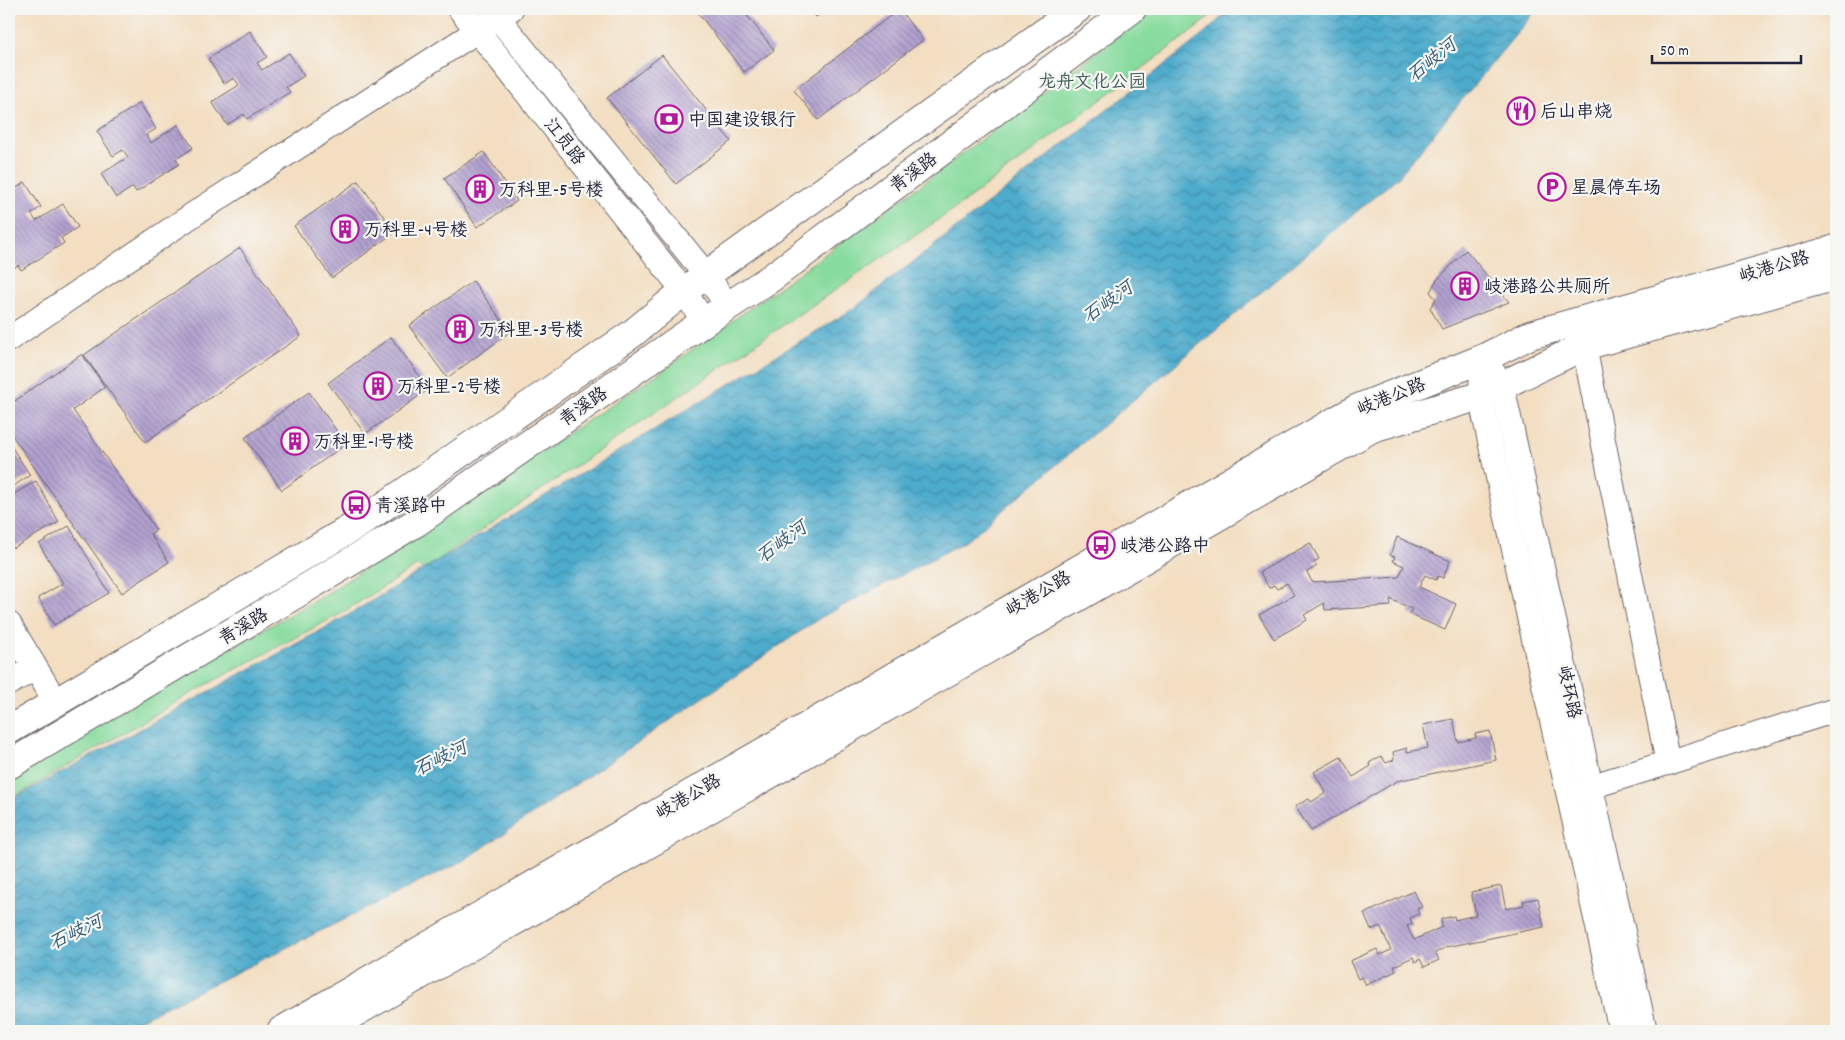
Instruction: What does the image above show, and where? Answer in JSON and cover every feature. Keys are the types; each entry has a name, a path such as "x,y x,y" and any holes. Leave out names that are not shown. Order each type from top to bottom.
{"main road":[{"name":"青溪路","path":"9,730 360,523 633,333 684,291 1077,9"},
{"name":"青溪路","path":"9,765 417,522 704,322 771,278 1132,9"},
{"name":"岐港公路","path":"281,1031 1356,409 1484,358 1530,335 1836,249"},
{"name":"岐港公路","path":"323,1031 1372,428 1491,391 1584,346 1836,276"}],"street":[{"name":"江员路","path":"460,9 684,291 704,322"},
{"name":"江员路","path":"500,12 707,276 728,306"},
{"path":"9,339 197,212 478,31 500,12"},
{"path":"1584,346 1668,763"},
{"path":"1484,358 1491,391"},
{"name":"岐环路","path":"1491,391 1591,787 1645,1031"},
{"name":"岐环路","path":"1491,391 1568,794 1621,1031"},
{"path":"9,624 56,702"},
{"path":"9,683 35,668"},
{"path":"1568,794 1836,710"}],"green space":[{"name":"龙舟文化公园","path":"1154,9 1217,9 1199,26 963,203 423,570 418,565 340,614 204,686 9,800 9,774 328,593 667,368 921,185"}],"water":[{"name":"石岐河","path":"1230,9 1537,9 1399,176 966,541 820,618 465,860 117,1031 9,1031 9,801 345,617 853,309 1204,34"}],"building":[{"path":"695,9 742,9 774,50 744,72"},
{"path":"809,9 827,9 816,17"},
{"path":"899,9 923,40 818,120 794,90"},
{"path":"250,31 267,57 257,63 262,70 289,53 304,76 286,87 290,92 247,119 244,114 227,125 212,102 239,85 234,78 224,84 208,59"},
{"name":"中国建设银行","path":"662,55 731,141 676,184 607,98"},
{"path":"140,103 156,129 146,135 151,143 178,125 193,148 176,159 179,164 136,192 133,187 116,198 101,174 128,157 123,150 113,156 97,131"},
{"name":"万科里-5号楼","path":"484,152 517,201 477,227 444,178"},
{"name":"万科里-4号楼","path":"358,181 395,232 332,278 294,226"},
{"path":"25,182 41,207 31,214 36,221 63,204 78,227 61,238 64,243 21,270 18,265 9,271 9,239 13,236 9,229 9,193"},
{"path":"240,248 301,336 145,442 84,355"},
{"name":"岐港路公共厕所","path":"1466,250 1509,302 1442,329 1430,308 1436,299 1430,292 1436,281"},
{"name":"万科里-3号楼","path":"473,281 510,332 447,378 409,326"},
{"name":"万科里-2号楼","path":"391,337 429,389 365,434 328,383"},
{"path":"82,354 105,387 73,410 156,530 150,534 169,562 122,593 9,431 9,405"},
{"name":"万科里-1号楼","path":"309,392 346,444 282,490 245,438"},
{"path":"9,443 30,475 9,489"},
{"path":"36,481 59,522 13,548 9,540 9,497"},
{"path":"69,526 109,593 54,625 38,598 63,583 39,544"},
{"path":"1397,537 1450,561 1443,578 1438,576 1436,580 1425,575 1419,587 1456,604 1445,630 1409,614 1412,609 1390,599 1391,606 1325,610 1324,603 1304,615 1307,620 1274,639 1259,615 1294,595 1287,583 1277,589 1274,585 1269,588 1260,572 1310,543 1319,559 1314,562 1317,566 1307,572 1312,582 1399,577 1404,566 1393,561 1395,557 1390,555"},
{"path":"1453,719 1458,742 1476,738 1475,734 1490,731 1496,760 1397,781 1311,831 1295,806 1309,799 1311,802 1326,793 1314,772 1341,757 1353,777 1371,766 1369,763 1381,756 1386,763 1394,760 1393,752 1407,748 1407,752 1428,748 1423,725"},
{"path":"1501,886 1506,909 1524,905 1523,901 1538,898 1544,927 1447,947 1435,953 1439,960 1424,967 1420,959 1415,962 1413,957 1394,966 1396,971 1366,985 1362,977 1358,979 1350,961 1377,949 1380,955 1391,950 1380,926 1371,930 1364,914 1414,891 1422,907 1417,909 1419,914 1410,918 1412,924 1407,926 1414,940 1442,927 1441,919 1454,916 1455,920 1476,915 1471,892"}],"place":[{"name":"后山串烧","path":"1521,111"},
{"name":"中国建设银行","path":"669,119"},
{"name":"星晨停车场","path":"1552,187"},
{"name":"万科里-5号楼","path":"480,189"},
{"name":"万科里-4号楼","path":"345,229"},
{"name":"岐港路公共厕所","path":"1465,286"},
{"name":"万科里-3号楼","path":"460,329"},
{"name":"万科里-2号楼","path":"378,386"},
{"name":"万科里-1号楼","path":"295,441"},
{"name":"青溪路中","path":"356,505"},
{"name":"岐港公路中","path":"1101,545"}]}
